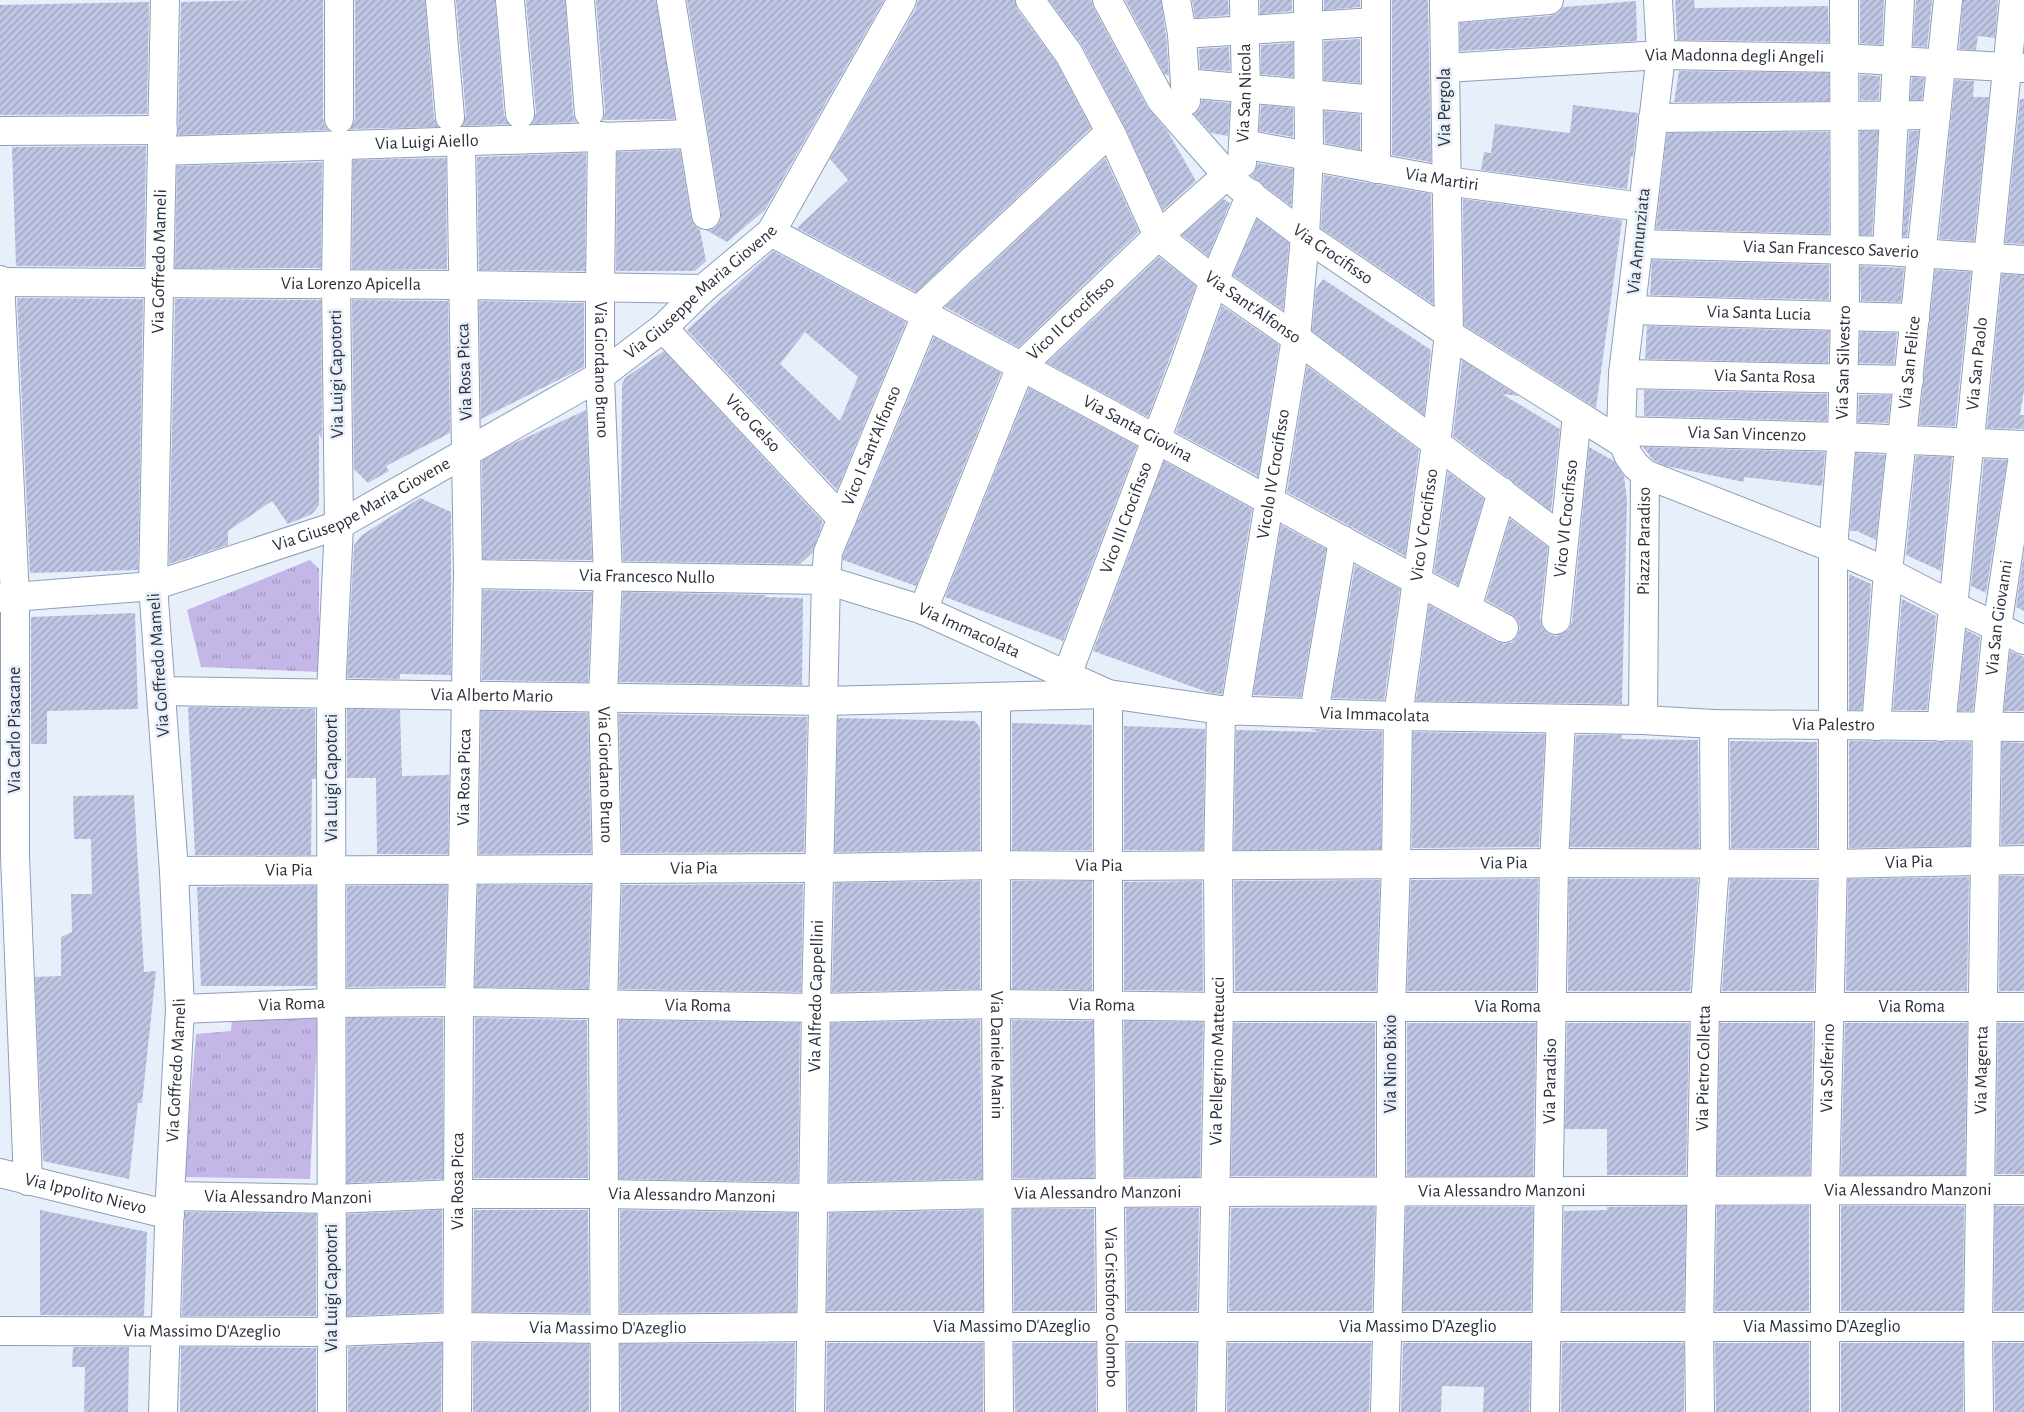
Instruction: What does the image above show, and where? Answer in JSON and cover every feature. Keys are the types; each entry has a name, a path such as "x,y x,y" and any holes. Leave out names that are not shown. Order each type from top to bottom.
{"street":[{"name":"Via Goffredo Mameli","path":"163,1412 170,1206 180,1009 174,871 153,586 165,0"},
{"name":"Via Luigi Capotorti","path":"332,1412 331,693 339,525 336,284 339,0"},
{"name":"Via Rosa Picca","path":"440,0 456,129 467,451 468,574 463,870 458,1002 458,1412"},
{"path":"510,0 520,114"},
{"name":"Via Giordano Bruno","path":"580,0 596,124 600,376 608,576 603,698 607,868 603,1004 605,1412"},
{"path":"670,0 706,215"},
{"name":"Via Giuseppe Maria Giovene","path":"8,597 153,586 339,525 600,376 663,328 703,289 771,232 902,0"},
{"name":"Via Sant'Alfonso","path":"1030,0 1069,54 1110,132 1158,236 1214,281 1296,338 1563,539"},
{"name":"Via Crocifisso","path":"1106,0 1161,100 1239,185 1305,236 1449,334 1577,415 1622,438"},
{"path":"1176,0 1182,34 1188,130"},
{"name":"Via San Nicola","path":"1239,185 1246,89 1244,0"},
{"path":"1444,5 1549,0"},
{"name":"Via Annunziata","path":"1622,438 1623,374 1661,55 1658,0"},
{"name":"Via San Silvestro","path":"1833,725 1833,548 1842,436 1845,315 1844,0"},
{"path":"1887,252 1900,0"},
{"name":"Via San Felice","path":"1876,726 1888,572 1923,255 1948,0"},
{"name":"Via San Paolo","path":"1941,727 1987,258 2016,67 2014,0"},
{"name":"Via Pergola","path":"1444,5 1449,334"},
{"path":"1182,34 1244,30 1308,13 1376,11 1376,169"},
{"name":"Vicolo IV Crocifisso","path":"1228,711 1269,502 1296,338 1305,236 1309,156 1308,13"},
{"name":"Via Madonna degli Angeli","path":"1445,68 1661,55 1844,58 2016,67"},
{"path":"1185,83 1376,100"},
{"path":"1653,118 1936,115"},
{"name":"Via Luigi Aiello","path":"0,131 162,140 596,124 692,134"},
{"name":"Vico I Sant'Alfonso","path":"826,580 828,552 922,313 1110,132"},
{"name":"Via Martiri","path":"1243,144 1446,181 1642,207"},
{"name":"Vico II Crocifisso","path":"923,610 1021,366 1158,236 1239,185"},
{"name":"Vico III Crocifisso","path":"1068,675 1214,281 1239,185"},
{"name":"Via Santa Giovina","path":"771,232 1156,438 1269,502 1504,628"},
{"name":"Via San Francesco Saverio","path":"1639,244 1844,250 2024,260"},
{"name":"Via Lorenzo Apicella","path":"0,282 462,285 703,289"},
{"name":"Via Carlo Pisacane","path":"0,282 8,597 7,856 28,1181"},
{"name":"Via Santa Lucia","path":"1631,310 1915,318"},
{"name":"Vico Gelso","path":"663,328 842,519"},
{"name":"Vico V Crocifisso","path":"1398,716 1418,581 1449,334"},
{"name":"Via Santa Rosa","path":"1623,374 1909,380"},
{"name":"Vico VI Crocifisso","path":"1556,620 1577,415"},
{"name":"Via San Vincenzo","path":"1622,438 1842,436 2024,445"},
{"path":"1622,438 1635,465 1645,474"},
{"name":"Via San Giovanni","path":"1988,726 1997,627 2024,449"},
{"name":"Piazza Paradiso","path":"1643,720 1645,474 1833,548 1888,572 2024,640"},
{"path":"1466,608 1502,492"},
{"path":"1314,713 1342,540"},
{"name":"Via Francesco Nullo","path":"468,574 826,580"},
{"name":"Via Immacolata","path":"826,580 923,610 1108,694"},
{"name":"Via Alfredo Cappellini","path":"810,1412 816,1008 826,580"},
{"name":"Via Alberto Mario","path":"161,691 823,701"},
{"name":"Via Immacolata","path":"823,701 1108,694 1228,711 1561,720 1643,720"},
{"name":"Via Cristoforo Colombo","path":"1108,694 1108,1006 1112,1412"},
{"name":"Via Daniele Manin","path":"996,697 997,1328 999,1412"},
{"name":"Via Pellegrino Matteucci","path":"1212,1412 1212,1327 1217,1192 1218,865 1228,711"},
{"name":"Via Nino Bixio","path":"1385,1412 1391,1192 1391,1007 1396,864 1398,716"},
{"name":"Via Paradiso","path":"1545,1412 1554,863 1561,720"},
{"name":"Via Palestro","path":"1643,720 1714,724 2024,727"},
{"name":"Via Pietro Colletta","path":"1700,1412 1699,1327 1705,1006 1715,864 1714,724"},
{"name":"Via Solferino","path":"1825,1412 1825,1191 1833,864 1833,725"},
{"name":"Via Magenta","path":"1979,1412 1978,1327 1988,726"},
{"name":"Via Pia","path":"174,871 819,868 997,864 1108,866 1554,863 1833,864 2024,860"},
{"name":"Via Roma","path":"180,1009 331,1003 458,1002 816,1008 996,1004 1219,1007 2024,1007"},
{"name":"Via Ippolito Nievo","path":"0,1173 28,1181 170,1206"},
{"name":"Via Alessandro Manzoni","path":"170,1206 458,1194 605,1194 813,1198 1217,1192 2024,1190"},
{"name":"Via Massimo D'Azeglio","path":"0,1330 332,1332 458,1327 604,1329 811,1327 2024,1327"}],"green space":[{"path":"310,560 319,569 319,672 201,667 187,610"},
{"path":"318,1017 310,1179 184,1177 196,1034 231,1031 232,1018"}],"building":[{"path":"323,0 323,119 325,126 329,130 178,135 181,2"},
{"path":"355,0 425,0 434,118 438,127 350,129 355,119"},
{"path":"456,0 495,0 504,115 509,124 462,126 466,116"},
{"path":"526,0 565,0 573,114 576,122 532,124 536,113"},
{"path":"596,0 656,0 675,119 603,120 605,112"},
{"path":"687,0 884,0 765,210 727,242 706,230 716,227 721,220 721,212"},
{"path":"918,0 1015,0 1017,9 1056,62 1091,128 916,292 797,228 848,180 830,159 916,8"},
{"path":"1049,0 1091,0 1147,107 1168,132 1196,181 1163,210 1126,129 1083,47"},
{"path":"1125,0 1161,0 1169,75 1165,75"},
{"path":"1192,0 1228,0 1229,15 1195,18"},
{"path":"1260,0 1292,0 1292,11 1260,14"},
{"path":"1324,0 1360,0 1360,7 1324,10"},
{"path":"1392,0 1428,0 1431,162 1392,155"},
{"path":"1675,0 1694,0 1695,8 1828,6 1829,42 1677,40"},
{"path":"1860,0 1884,0 1882,45 1860,43"},
{"path":"1916,0 1932,0 1927,47 1913,46"},
{"path":"1963,0 1998,0 1995,38 1978,36 1976,50 1959,49"},
{"path":"1636,1 1637,41 1460,51 1460,23 1550,16 1558,13 1563,7"},
{"path":"149,2 147,114 0,115 0,5"},
{"path":"1360,39 1360,83 1324,80 1324,41"},
{"path":"1293,43 1293,77 1261,74 1261,45"},
{"path":"1229,47 1230,71 1200,69 1199,49"},
{"path":"1679,71 1829,73 1829,101 1674,102"},
{"path":"1860,75 1880,76 1879,100 1860,100"},
{"path":"1912,77 1924,78 1922,100 1910,100"},
{"path":"1955,80 1974,81 1973,97 1989,97 1974,241 1939,239"},
{"path":"2020,99 2024,99 2024,244 2005,243"},
{"path":"1202,100 1230,103 1228,136 1211,133 1194,114 1200,108"},
{"path":"1261,105 1293,108 1293,137 1259,131"},
{"path":"1573,105 1638,113 1627,189 1481,170 1484,152 1491,153 1495,124 1570,133"},
{"path":"1324,111 1360,114 1360,150 1325,143"},
{"path":"1860,131 1878,131 1872,235 1860,235"},
{"path":"1909,131 1919,131 1907,237 1903,236"},
{"path":"1829,132 1829,234 1656,229 1667,133"},
{"path":"146,146 144,267 16,266 12,147"},
{"path":"680,150 691,218 694,225 700,230 706,261 695,271 616,271 617,152"},
{"path":"586,153 585,271 479,270 477,157"},
{"path":"446,158 447,269 352,269 353,160"},
{"path":"1105,158 1139,232 1018,347 945,307"},
{"path":"322,162 321,268 175,268 177,166"},
{"path":"1258,163 1293,169 1291,206 1251,176"},
{"path":"1324,175 1431,194 1433,304 1321,228"},
{"path":"1223,199 1230,203 1208,256 1182,235"},
{"path":"1463,199 1622,220 1596,408 1464,325"},
{"path":"1257,219 1289,243 1283,310 1233,275"},
{"path":"773,251 906,322 837,490 687,330","holes":["805,332 858,377 840,421 780,364"]},
{"path":"1159,257 1196,286 1148,417 1047,363"},
{"path":"1652,260 1829,265 1829,300 1650,295"},
{"path":"1860,266 1904,268 1901,302 1861,301"},
{"path":"1935,270 1971,272 1955,426 1919,425"},
{"path":"2002,274 2024,275 2024,390 2020,415 2024,415 2024,429 1987,428"},
{"path":"1323,279 1431,350 1424,415 1312,331 1316,289"},
{"path":"17,298 143,299 138,570 30,573"},
{"path":"175,299 321,300 322,438 319,434 319,505 312,514 288,524 272,501 228,531 228,545 169,564"},
{"path":"352,300 448,301 450,433 386,466 389,471 368,483 354,469"},
{"path":"479,301 584,303 584,367 481,419"},
{"path":"1222,306 1279,345 1258,476 1176,432"},
{"path":"1647,326 1829,331 1828,363 1645,359"},
{"path":"1860,332 1897,333 1894,364 1859,363"},
{"path":"934,337 1001,373 916,586 843,560 843,556"},
{"path":"664,351 823,522 812,553 800,564 623,561 621,513 622,384 625,378"},
{"path":"1462,360 1519,396 1502,394 1560,429 1551,511 1453,436"},
{"path":"1307,366 1419,450 1405,556 1287,492"},
{"path":"1029,388 1137,446 1063,641 945,597"},
{"path":"1644,390 1827,394 1827,421 1644,416"},
{"path":"1859,395 1891,395 1888,423 1858,422"},
{"path":"586,410 592,560 483,559 482,461 508,446"},
{"path":"1589,447 1614,461 1624,476 1627,500 1622,704 1416,701 1429,605 1497,642 1505,644 1512,642 1518,635 1520,627 1517,619 1486,600 1510,519 1548,547 1540,618 1542,627 1547,633 1555,636 1563,634 1569,629 1572,622"},
{"path":"1643,447 1825,452 1822,486 1744,477 1744,482 1666,466 1653,460"},
{"path":"1856,453 1885,455 1876,540 1857,531 1850,531"},
{"path":"1916,456 1952,457 1941,571 1906,555"},
{"path":"1984,459 2007,460 1986,593 1971,586"},
{"path":"1164,461 1252,509 1222,694 1210,693 1093,651"},
{"path":"1448,472 1484,499 1458,585 1434,572"},
{"path":"420,498 451,512 451,675 400,674 400,679 347,678 354,545 362,535"},
{"path":"1281,525 1326,549 1301,697 1253,695"},
{"path":"2024,553 2024,611 2016,607"},
{"path":"1355,565 1400,589 1384,700 1332,698"},
{"path":"1849,574 1871,584 1862,710 1849,710"},
{"path":"483,590 592,592 588,682 482,680"},
{"path":"623,592 767,595 764,597 803,598 802,685 619,682"},
{"path":"1902,599 1936,616 1927,710 1893,710"},
{"path":"135,613 138,709 47,711 47,744 31,744 31,617"},
{"path":"1966,630 1980,637 1973,711 1958,711"},
{"path":"2010,651 2024,657 2024,711 2004,711"},
{"path":"188,707 315,709 316,779 312,779 311,855 195,855"},
{"path":"347,709 400,710 402,776 449,775 448,854 377,854 376,778 347,778"},
{"path":"481,711 588,713 591,853 479,854"},
{"path":"619,714 807,717 804,852 622,853"},
{"path":"838,718 975,721 980,728 980,850 835,852"},
{"path":"1012,723 1092,725 1092,850 1012,850"},
{"path":"1124,726 1205,729 1203,850 1124,850"},
{"path":"1310,729 1382,731 1381,849 1234,850 1236,730 1320,732"},
{"path":"1413,732 1545,734 1539,847 1412,848"},
{"path":"1576,735 1622,735 1622,739 1698,740 1699,848 1570,847"},
{"path":"1730,741 1817,742 1817,848 1731,848"},
{"path":"1849,741 1971,742 1970,846 1849,848"},
{"path":"2002,742 2024,743 2024,844 2001,845"},
{"path":"134,795 144,972 156,971 142,1103 138,1103 129,1179 43,1161 35,977 61,976 61,937 72,932 71,894 92,894 91,839 74,839 73,796"},
{"path":"2000,876 2024,876 2024,991 1999,991"},
{"path":"1969,877 1967,991 1846,991 1848,879"},
{"path":"1538,879 1536,991 1407,991 1411,880"},
{"path":"1569,879 1698,879 1690,991 1568,991"},
{"path":"1730,879 1817,880 1814,991 1722,991"},
{"path":"1380,880 1376,991 1235,991 1234,881"},
{"path":"980,881 980,989 832,992 835,883"},
{"path":"1012,881 1092,881 1092,990 1012,989"},
{"path":"1202,881 1203,991 1124,990 1124,882"},
{"path":"803,884 801,992 619,989 622,885"},
{"path":"447,885 444,986 347,987 347,886"},
{"path":"478,885 591,885 588,989 475,987"},
{"path":"316,886 316,986 201,986 197,887"},
{"path":"347,1018 443,1018 443,1179 347,1183"},
{"path":"475,1018 587,1020 588,1178 474,1178"},
{"path":"619,1020 800,1023 798,1182 619,1179"},
{"path":"980,1020 982,1179 829,1182 831,1023"},
{"path":"1012,1020 1093,1021 1094,1178 1013,1178"},
{"path":"1124,1021 1203,1022 1200,1177 1125,1177"},
{"path":"1234,1023 1375,1023 1375,1176 1231,1176"},
{"path":"1407,1023 1536,1023 1533,1176 1407,1176"},
{"path":"1567,1023 1689,1023 1686,1175 1607,1175 1607,1129 1565,1129"},
{"path":"1720,1023 1813,1023 1810,1175 1717,1175"},
{"path":"1845,1023 1967,1023 1965,1175 1841,1175"},
{"path":"1998,1023 2024,1023 2024,1174 1996,1174"},
{"path":"1686,1206 1684,1311 1562,1311 1564,1211 1607,1210 1607,1207"},
{"path":"1717,1206 1809,1206 1809,1311 1715,1311"},
{"path":"1841,1206 1964,1206 1963,1311 1841,1311"},
{"path":"1995,1206 2024,1206 2024,1311 1994,1311"},
{"path":"1375,1207 1372,1311 1229,1311 1231,1208"},
{"path":"1406,1207 1533,1207 1531,1311 1403,1311"},
{"path":"1126,1208 1199,1208 1197,1311 1127,1311"},
{"path":"1013,1209 1094,1209 1095,1311 1014,1311"},
{"path":"40,1210 147,1232 144,1316 40,1315"},
{"path":"442,1210 442,1312 347,1316 347,1214"},
{"path":"474,1210 588,1210 589,1313 473,1312"},
{"path":"620,1210 797,1213 796,1312 620,1313"},
{"path":"982,1210 983,1311 827,1311 829,1213"},
{"path":"185,1212 316,1214 316,1316 182,1316"},
{"path":"442,1343 441,1412 348,1412 348,1347"},
{"path":"473,1343 589,1344 589,1412 473,1412"},
{"path":"795,1343 794,1412 621,1412 620,1344"},
{"path":"827,1343 983,1343 983,1412 826,1412"},
{"path":"1014,1343 1096,1343 1096,1412 1015,1412"},
{"path":"1127,1343 1197,1343 1195,1412 1128,1412"},
{"path":"1228,1343 1371,1343 1369,1412 1227,1412"},
{"path":"1403,1343 1531,1343 1529,1412 1483,1412 1484,1387 1442,1386 1441,1412 1401,1412"},
{"path":"1562,1343 1684,1343 1684,1412 1561,1412"},
{"path":"1715,1343 1809,1343 1809,1412 1716,1412"},
{"path":"1841,1343 1963,1343 1963,1412 1841,1412"},
{"path":"1994,1343 2024,1343 2024,1412 1995,1412"},
{"path":"73,1347 129,1347 128,1412 84,1412 85,1367 72,1367"},
{"path":"181,1347 316,1348 316,1412 180,1412"}]}
